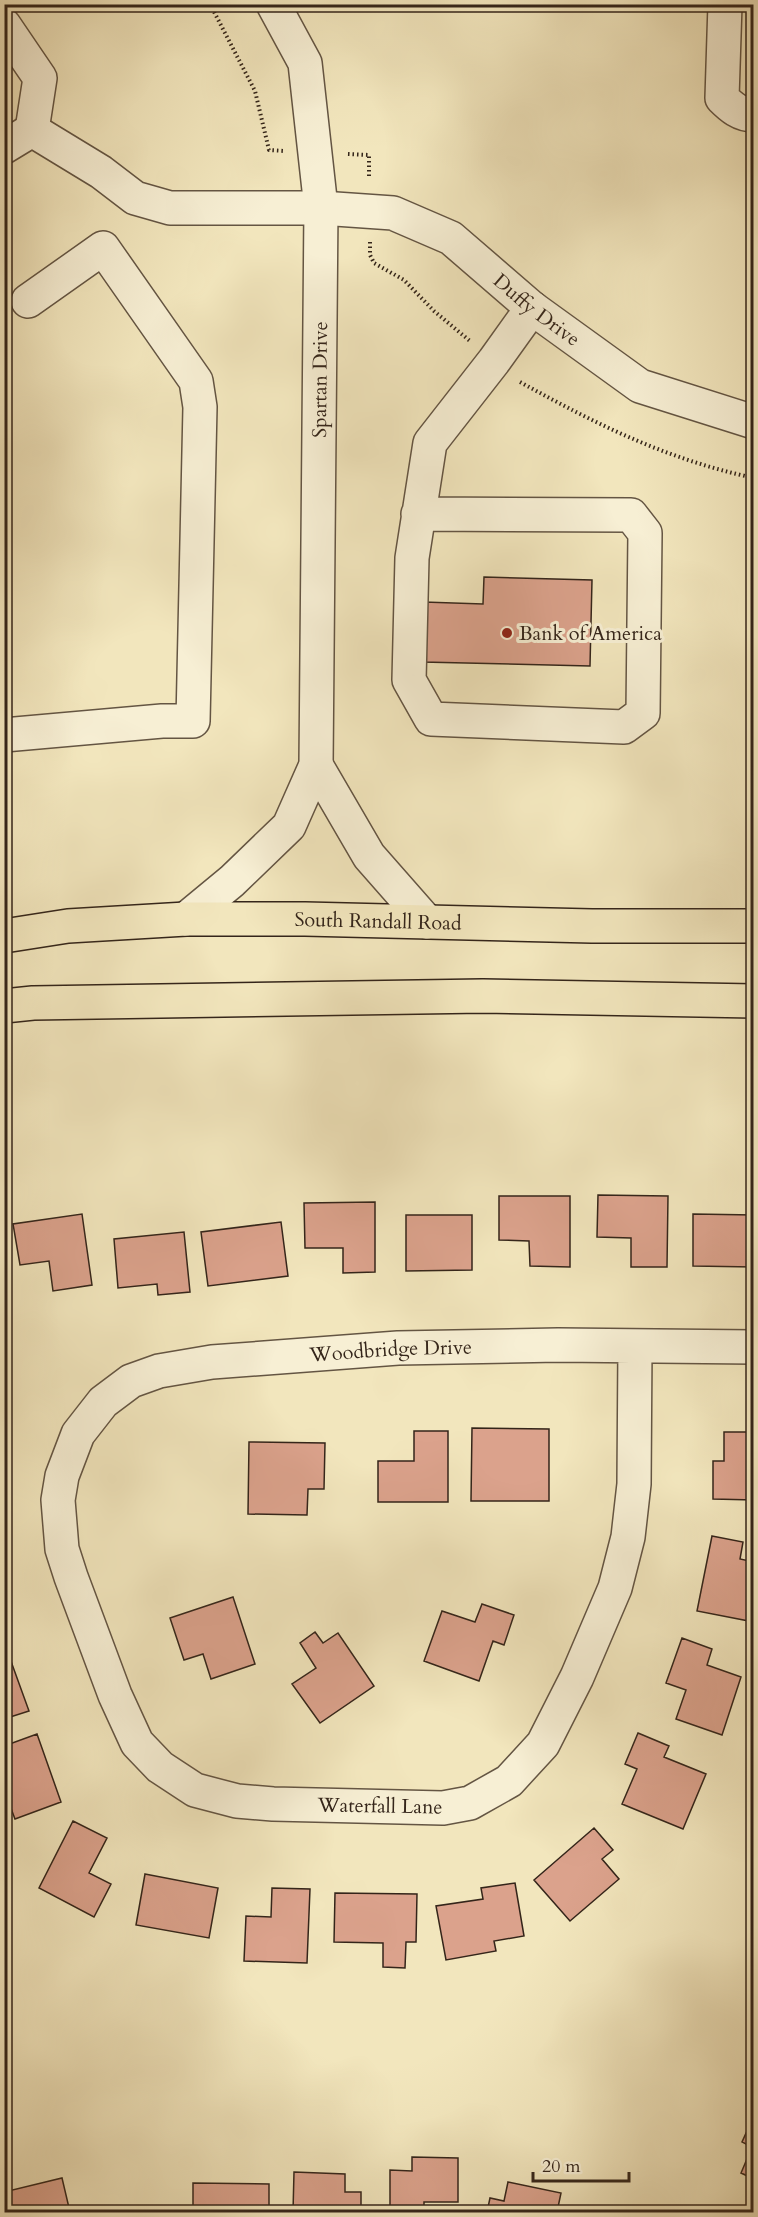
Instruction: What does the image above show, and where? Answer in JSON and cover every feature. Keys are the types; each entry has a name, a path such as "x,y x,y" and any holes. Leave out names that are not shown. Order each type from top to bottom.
{"main road":[{"name":"South Randall Road","path":"4,936 68,926 186,919 592,926 753,926"},
{"path":"4,1006 45,1003 447,996 753,1001"}],"street":[{"name":"Spartan Drive","path":"186,919 232,881 289,826 316,765 321,208 305,63 273,4"},
{"path":"724,4 722,98 732,108 747,115 753,115"},
{"path":"4,25 40,78 32,130 4,147"},
{"name":"Duffy Drive","path":"32,130 101,172 135,198 170,208 321,208 393,213 452,238 532,308 640,386 753,422"},
{"path":"4,735 162,721 193,721 200,407 196,381 103,248 28,301"},
{"path":"418,514 631,515 645,533 643,712 624,727 432,719 409,680 412,558 418,514 430,443 532,308"},
{"path":"316,765 369,856 427,922"},
{"name":"Woodbridge Drive","path":"69,1454 78,1434 103,1402 141,1377 186,1365 261,1357 398,1348 558,1345 753,1347"},
{"name":"Waterfall Lane","path":"69,1454 58,1500 62,1549 70,1577 137,1743 160,1767 195,1790 237,1801 443,1808 470,1803 509,1780 543,1744 577,1677 615,1588 628,1537 634,1484 634,1346"}],"path":[{"path":"210,4 255,91 269,150"},
{"path":"315,153 369,155 370,212"},
{"path":"370,255 374,263 404,280 434,310 519,382 598,425 664,453 719,471 753,478"}],"building":[{"name":"Bank of America","path":"484,577 592,580 590,666 422,662 424,602 483,604"},
{"path":"598,1195 668,1196 667,1267 631,1267 631,1238 597,1237"},
{"path":"499,1196 570,1196 570,1267 530,1266 529,1241 499,1240"},
{"path":"375,1202 375,1272 343,1273 343,1248 305,1248 304,1203"},
{"path":"82,1214 92,1285 53,1291 49,1261 20,1265 13,1224"},
{"path":"693,1214 754,1215 754,1267 693,1266"},
{"path":"406,1215 472,1215 472,1270 406,1271"},
{"path":"281,1222 288,1276 208,1286 201,1232"},
{"path":"184,1232 190,1292 158,1295 157,1284 118,1288 114,1239"},
{"path":"472,1428 549,1429 549,1501 471,1501"},
{"path":"414,1431 448,1431 448,1502 378,1502 378,1461 414,1461"},
{"path":"724,1432 754,1432 754,1500 713,1499 713,1461 724,1461"},
{"path":"249,1442 325,1443 324,1489 308,1489 307,1515 248,1514"},
{"path":"712,1536 743,1542 740,1559 754,1562 754,1622 697,1611"},
{"path":"233,1597 255,1664 211,1679 203,1654 184,1660 170,1618"},
{"path":"482,1604 514,1615 504,1645 493,1641 479,1681 424,1661 442,1611 475,1622"},
{"path":"315,1632 323,1643 338,1633 374,1686 320,1723 292,1684 316,1668 300,1643"},
{"path":"682,1638 712,1649 707,1665 741,1677 722,1735 676,1719 686,1690 666,1683"},
{"path":"4,1642 29,1711 4,1719"},
{"path":"638,1733 669,1746 664,1757 706,1774 683,1829 622,1804 637,1769 625,1764"},
{"path":"37,1734 61,1802 15,1819 4,1790 4,1746"},
{"path":"73,1821 107,1838 89,1873 111,1884 94,1917 39,1888"},
{"path":"594,1828 613,1850 602,1859 619,1879 570,1921 534,1880"},
{"path":"145,1874 218,1888 209,1938 136,1925"},
{"path":"515,1883 524,1936 494,1941 496,1951 446,1960 436,1906 483,1899 481,1888"},
{"path":"272,1888 310,1889 307,1963 244,1961 246,1916 271,1917"},
{"path":"335,1893 417,1894 416,1942 406,1942 405,1968 383,1967 383,1943 334,1942"},
{"path":"754,2120 754,2179 741,2173 752,2147 742,2142"},
{"path":"412,2157 458,2158 458,2202 424,2202 424,2212 390,2212 390,2170 412,2171"},
{"path":"294,2172 345,2174 345,2192 361,2192 361,2212 293,2212"},
{"path":"62,2178 70,2212 4,2212 4,2192"},
{"path":"508,2182 561,2193 557,2212 487,2212 490,2198 504,2201"},
{"path":"193,2183 269,2184 269,2212 193,2212"}],"place":[{"name":"Bank of America","path":"507,633"}]}
